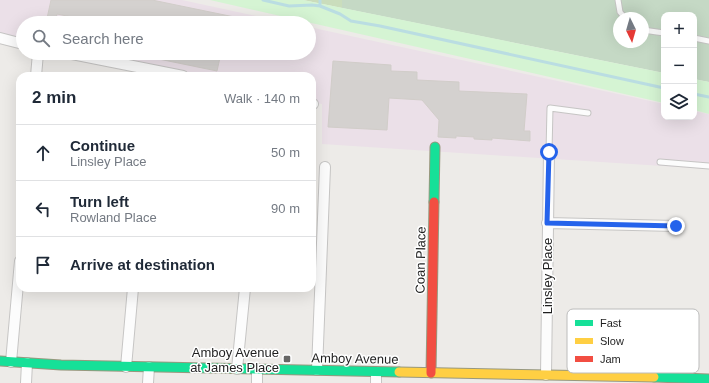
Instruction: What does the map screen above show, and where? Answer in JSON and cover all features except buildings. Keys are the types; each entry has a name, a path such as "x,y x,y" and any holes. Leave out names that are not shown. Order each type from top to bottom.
{"street":[{"path":"0,38 16,42"},
{"path":"36,72 37,60"},
{"path":"96,60 147,72"},
{"name":"Coan Place","path":"431,373 436,148"},
{"name":"Linsley Place","path":"546,375 549,152"},
{"path":"317,370 325,167"},
{"path":"547,223 676,226"},
{"path":"11,362 17,292"},
{"path":"126,366 133,292"},
{"path":"237,369 245,292"},
{"name":"Amboy Avenue","path":"0,361 149,367 431,373 486,378 546,375 601,379 704,380"},
{"path":"26,383 27,363"},
{"path":"148,383 149,367"},
{"path":"257,369 257,383"},
{"path":"376,372 376,383"}],"lane":[{"path":"618,0 620,12"},
{"path":"649,31 661,33"},
{"path":"697,39 709,41"},
{"path":"549,152 550,108 588,112"},
{"path":"660,162 709,166"}],"shaded area":[{"path":"0,0 182,0 256,16 16,16 16,38 0,35"},
{"path":"316,29 661,103 661,120 697,120 697,112 709,114 709,169 322,144 322,104 316,103 316,72 174,72 119,60 316,60"}],"green space":[{"path":"210,0 303,0 661,72 661,102 316,24 316,16 281,16"},
{"path":"303,0 342,0 342,8"},
{"path":"342,0 709,0 709,82 697,80 697,12 661,12 661,72 342,8"},
{"path":"697,80 709,82 709,114 697,111"}],"waterway":[{"path":"263,0 289,6 320,6 340,14 351,21 661,87"},
{"path":"320,0 320,6"},
{"path":"697,95 709,97"}],"traffic: fast":[{"path":"434,202 435,147"},
{"path":"0,361 61,365 399,372"},
{"path":"654,377 709,379"}],"traffic: slow":[{"path":"399,372 654,377"}],"traffic: jam":[{"path":"431,373 434,202"}],"place":[{"name":"Amboy Avenue at James Place","path":"287,359"}],"route":[{"path":"549,152 547,223 676,226"}]}
